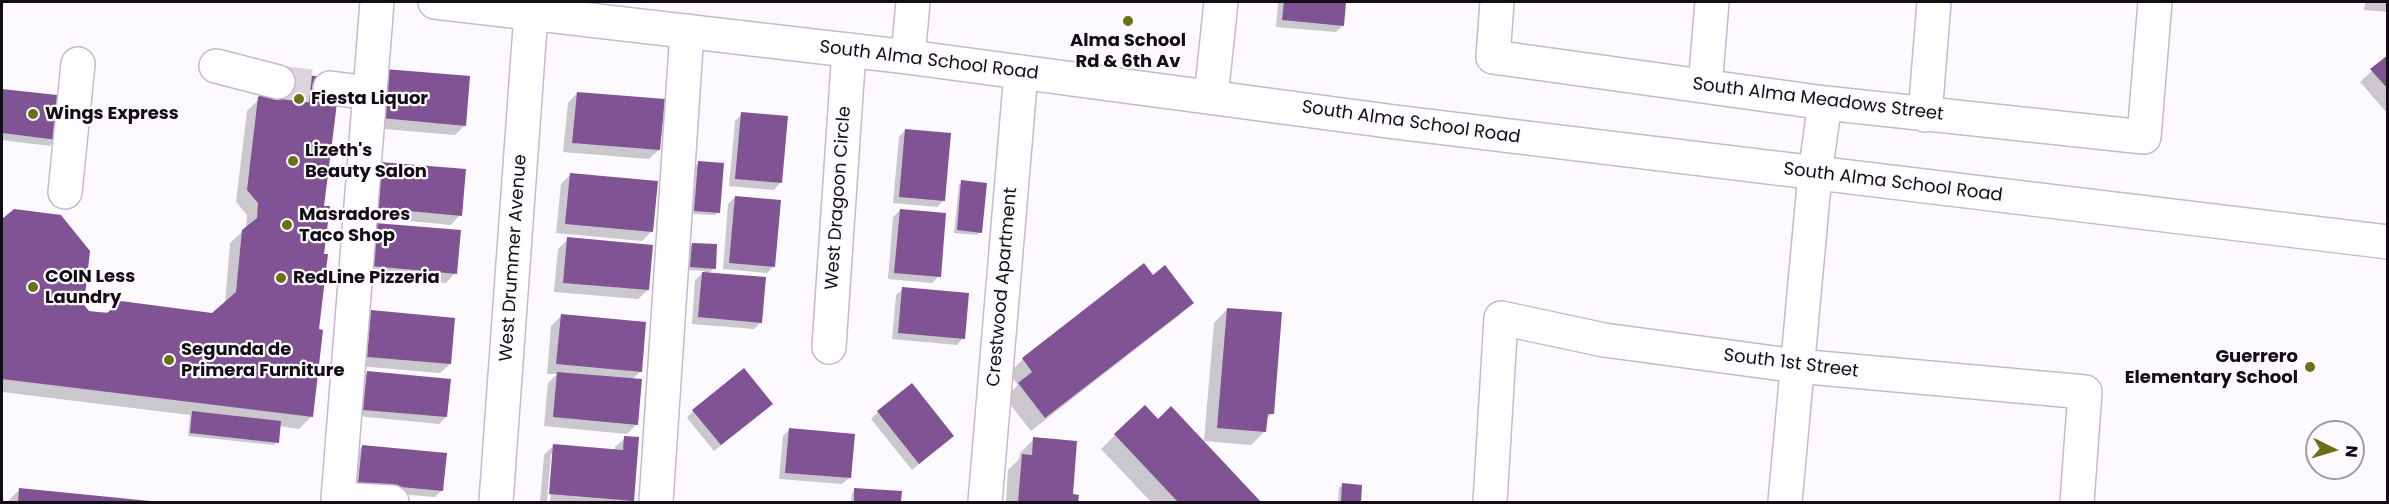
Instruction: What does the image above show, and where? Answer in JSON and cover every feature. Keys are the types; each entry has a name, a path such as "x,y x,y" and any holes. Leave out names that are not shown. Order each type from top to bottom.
{"main road":[{"path":"377,2 338,500 392,502"},
{"path":"909,57 913,2"},
{"path":"1211,97 1221,2"},
{"name":"South Alma Meadows Street","path":"1497,2 1493,57 1825,103 2144,137 2156,2"},
{"path":"1705,86 1712,2"},
{"path":"1924,115 1934,2"},
{"name":"South Alma School Road","path":"453,3 909,57 1815,174 2388,242"},
{"name":"West Drummer Avenue","path":"496,502 531,13"},
{"path":"656,502 687,31"},
{"name":"West Dragoon Circle","path":"828,347 849,50"},
{"path":"65,192 78,64"},
{"path":"216,66 278,82"},
{"name":"Crestwood Apartment","path":"985,502 1021,72"},
{"path":"330,88 370,93"},
{"path":"1785,502 1815,174 1825,103"},
{"name":"South 1st Street","path":"1490,502 1501,318 1604,340 1797,366 2085,392 2077,502"}],"building":[{"path":"1284,2 1346,2 1344,26 1282,20"},
{"path":"2388,55 2388,89 2370,69"},
{"path":"385,69 470,76 466,126 381,118"},
{"path":"291,73 331,78 337,103 324,206 330,206 324,254 328,254 319,329 323,330 313,417 2,379 2,219 14,209 61,215 90,251 84,305 89,311 107,313 121,301 212,313 236,292 242,230 257,218 258,203 247,190 258,97"},
{"name":"Wings Express","path":"2,89 66,96 58,140 2,133"},
{"path":"577,92 665,99 660,150 572,143"},
{"path":"741,112 788,116 782,183 735,179"},
{"path":"905,129 951,133 945,201 899,197"},
{"path":"698,161 724,163 720,213 694,211"},
{"path":"380,162 466,169 462,216 376,208"},
{"path":"570,173 658,181 653,232 565,224"},
{"path":"961,180 987,183 982,233 957,230"},
{"path":"735,196 781,200 775,267 729,263"},
{"path":"900,209 946,213 941,277 894,273"},
{"path":"375,223 461,230 457,274 371,266"},
{"path":"567,237 653,245 649,290 563,283"},
{"path":"692,243 717,244 716,269 690,267"},
{"path":"1144,263 1153,275 1165,265 1194,303 1045,418 1018,383 1032,372 1022,358"},
{"path":"702,272 766,277 762,323 698,317"},
{"path":"902,287 969,293 965,339 898,333"},
{"path":"1227,308 1282,312 1274,414 1268,414 1266,432 1217,428"},
{"path":"371,310 455,318 451,364 367,357"},
{"path":"561,314 646,322 642,372 556,364"},
{"path":"744,368 773,404 721,445 692,410"},
{"path":"367,371 451,379 447,417 363,410"},
{"path":"557,372 642,379 638,425 553,417"},
{"path":"912,383 954,436 919,464 877,411"},
{"path":"1145,405 1158,419 1171,406 1261,502 1178,502 1114,434"},
{"path":"192,411 281,421 279,443 190,433"},
{"path":"789,428 855,434 851,478 785,473"},
{"path":"624,436 639,437 634,501 549,494 553,444 623,450"},
{"path":"1033,437 1077,441 1073,494 1079,495 1078,502 1018,502 1022,454 1032,455"},
{"path":"362,445 447,453 443,491 358,483"},
{"path":"1342,483 1362,485 1361,502 1341,502"},
{"path":"19,488 150,501 150,502 18,502"},
{"path":"854,488 902,491 901,502 854,502"}],"tunnel":[{"path":"278,82 330,88"}],"place":[{"name":"Alma School Rd & 6th Av","path":"1128,21"},
{"name":"Fiesta Liquor","path":"299,99"},
{"name":"Wings Express","path":"33,114"},
{"name":"Lizeth's Beauty Salon","path":"293,161"},
{"name":"Masradores Taco Shop","path":"287,225"},
{"name":"RedLine Pizzeria","path":"281,278"},
{"name":"COIN Less Laundry","path":"33,287"},
{"name":"Segunda de Primera Furniture","path":"169,360"},
{"name":"Guerrero Elementary School","path":"2310,367"}]}
